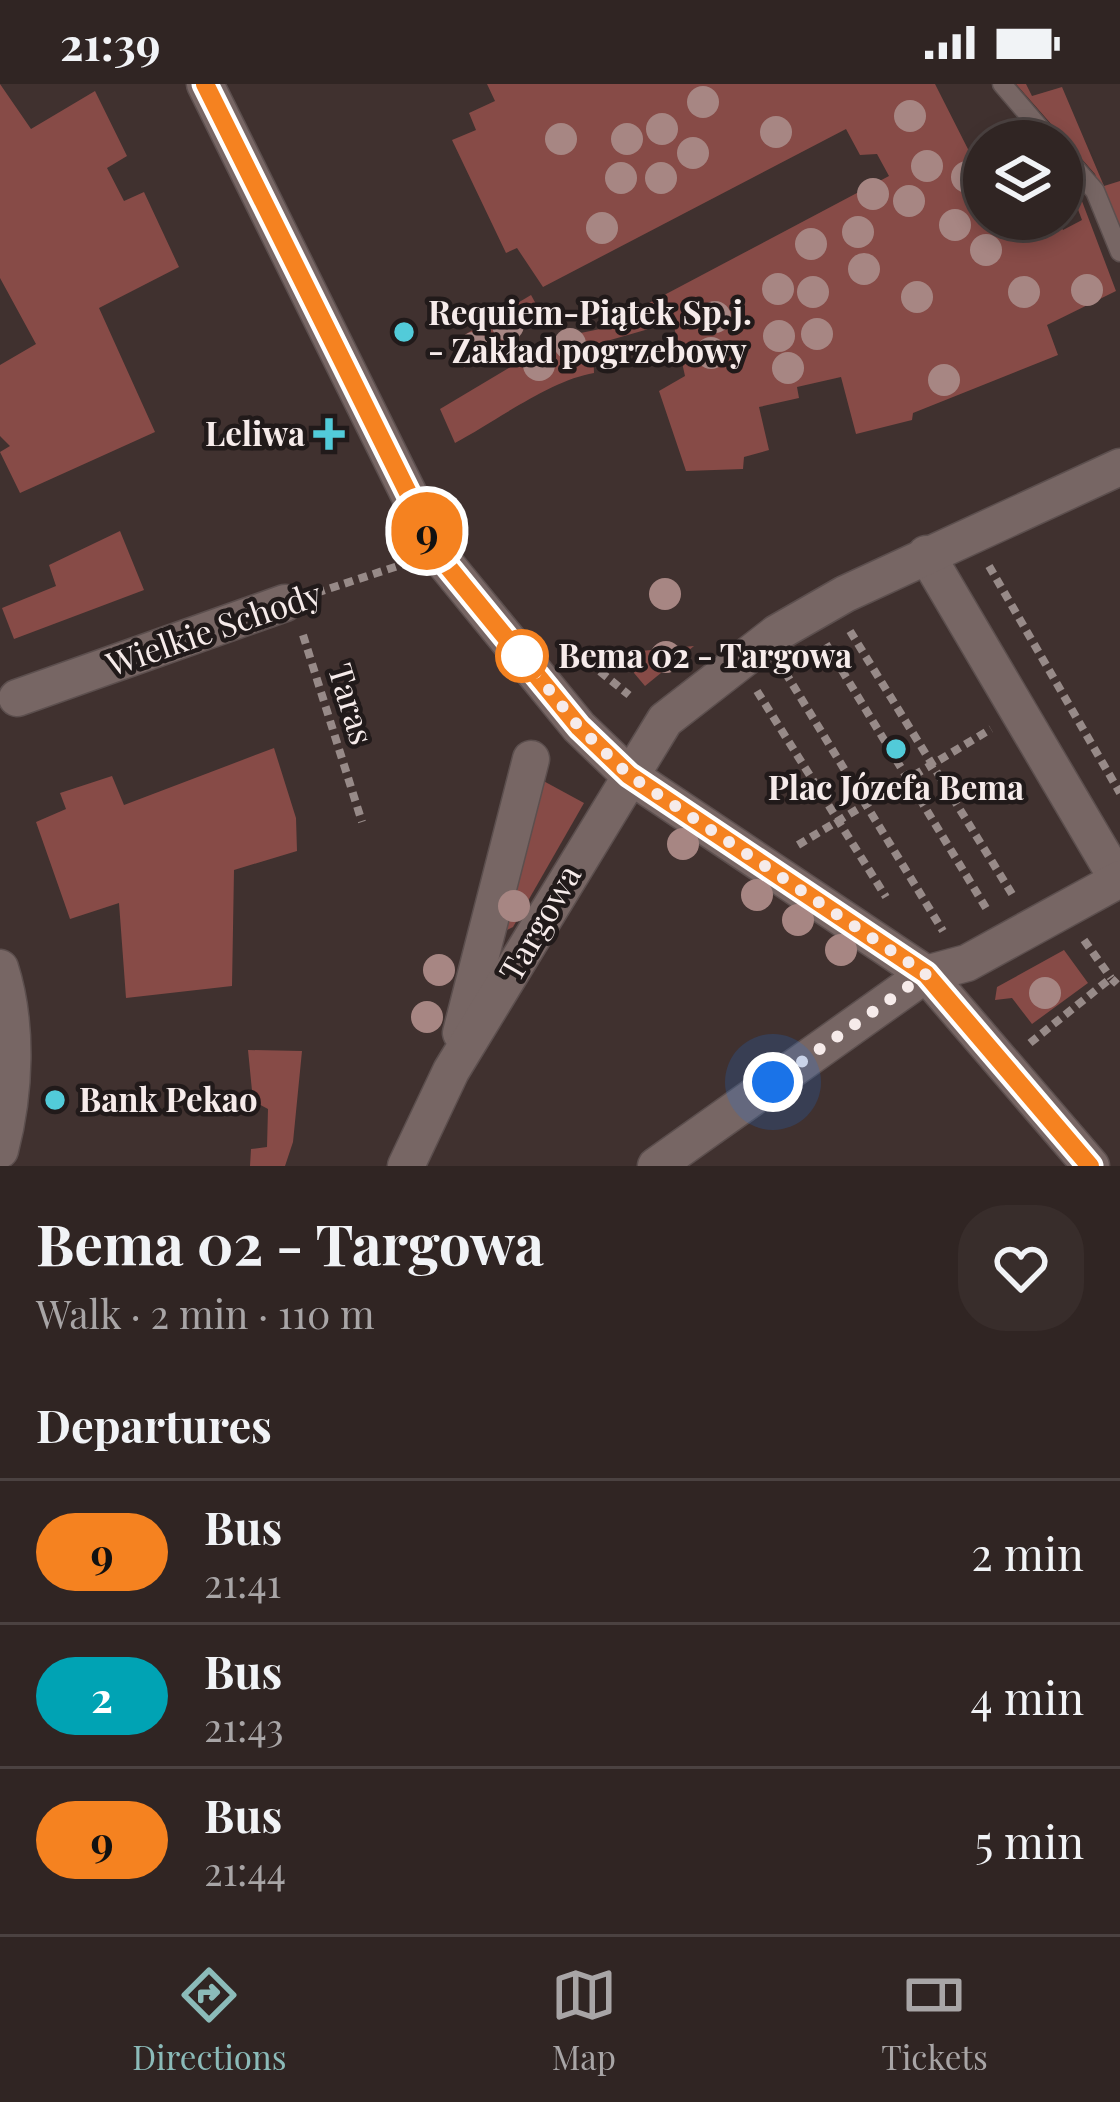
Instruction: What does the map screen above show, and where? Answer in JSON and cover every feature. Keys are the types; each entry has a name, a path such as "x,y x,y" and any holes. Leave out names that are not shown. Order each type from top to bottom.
{"street":[{"path":"205,84 440,557 579,727 629,775 926,957 1090,1166"},
{"name":"Targowa","path":"406,1166 451,1071 665,720 776,633 926,554 1120,466"},
{"path":"656,1166 926,957 967,963 1119,880 926,554"},
{"name":"Wielkie Schody","path":"17,698 285,603"},
{"name":"Targowa","path":"451,1071 531,759"},
{"path":"0,968 11,1033 8,1116 0,1150"}],"lane":[{"path":"1002,84 1034,120"},
{"path":"1083,177 1095,191 1120,252"}],"path":[{"path":"989,550 990,571 1120,794"},
{"name":"Wielkie Schody","path":"285,603 411,562"},
{"name":"Taras","path":"285,603 307,642 362,822"},
{"path":"846,625 1019,905"},
{"path":"553,629 629,695"},
{"path":"822,638 992,919 987,922"},
{"path":"778,661 948,939 926,957"},
{"path":"750,679 898,916"},
{"path":"793,848 997,725 986,708"},
{"path":"778,837 811,861"},
{"path":"1015,1055 1114,981 1079,932"}],"shaded area":[{"path":"0,84 31,129 95,91 127,156 107,168 124,201 144,192 179,267 99,308 155,432 20,493 0,452 10,446 0,436 0,365 36,344 0,278"},
{"path":"487,84 935,84 963,139 963,240 1083,240 1083,204 1116,291 1047,325 1058,355 913,413 912,420 856,434 841,377 797,387 799,398 759,407 769,450 744,457 743,469 686,471 659,391 685,376 673,322 593,345 594,373 542,392 455,443 440,409 561,337 600,329 889,176 877,154 860,155 846,129 543,287 517,248 506,253 452,140 476,130 469,113 495,101"},
{"path":"1016,84 1026,84 1032,96 1062,87 1076,120 1048,120"},
{"path":"1083,136 1104,186 1120,181 1120,238 1095,174 1083,160"},
{"path":"531,295 541,313 505,345 464,368 451,343"},
{"path":"120,531 144,590 14,639 2,608 56,586 49,565"},
{"path":"694,646 645,686 634,673 640,651"},
{"path":"274,748 296,818 297,851 234,870 232,986 126,998 119,903 70,919 36,822 66,809 60,793 112,776 124,805"},
{"path":"538,778 584,803 507,930 503,927"},
{"path":"1064,950 1088,983 1032,1024 1012,998 995,1000 997,987"},
{"path":"248,1050 302,1051 293,1142 285,1166 250,1166 251,1149 267,1147 268,1109 253,1101"}],"bus line":[{"name":"9","path":"205,84 440,557 579,727 629,775 926,974 1090,1166"}],"place":[{"name":"Requiem-Piątek Sp.j. - Zakład pogrzebowy","path":"404,332"},
{"name":"Leliwa","path":"329,434"},
{"name":"Bema 02 - Targowa","path":"522,656"},
{"name":"Plac Józefa Bema","path":"896,749"},
{"name":"Bank Pekao","path":"55,1100"}],"route":[{"path":"522,656 579,727 629,775 926,974 773,1082"}]}
